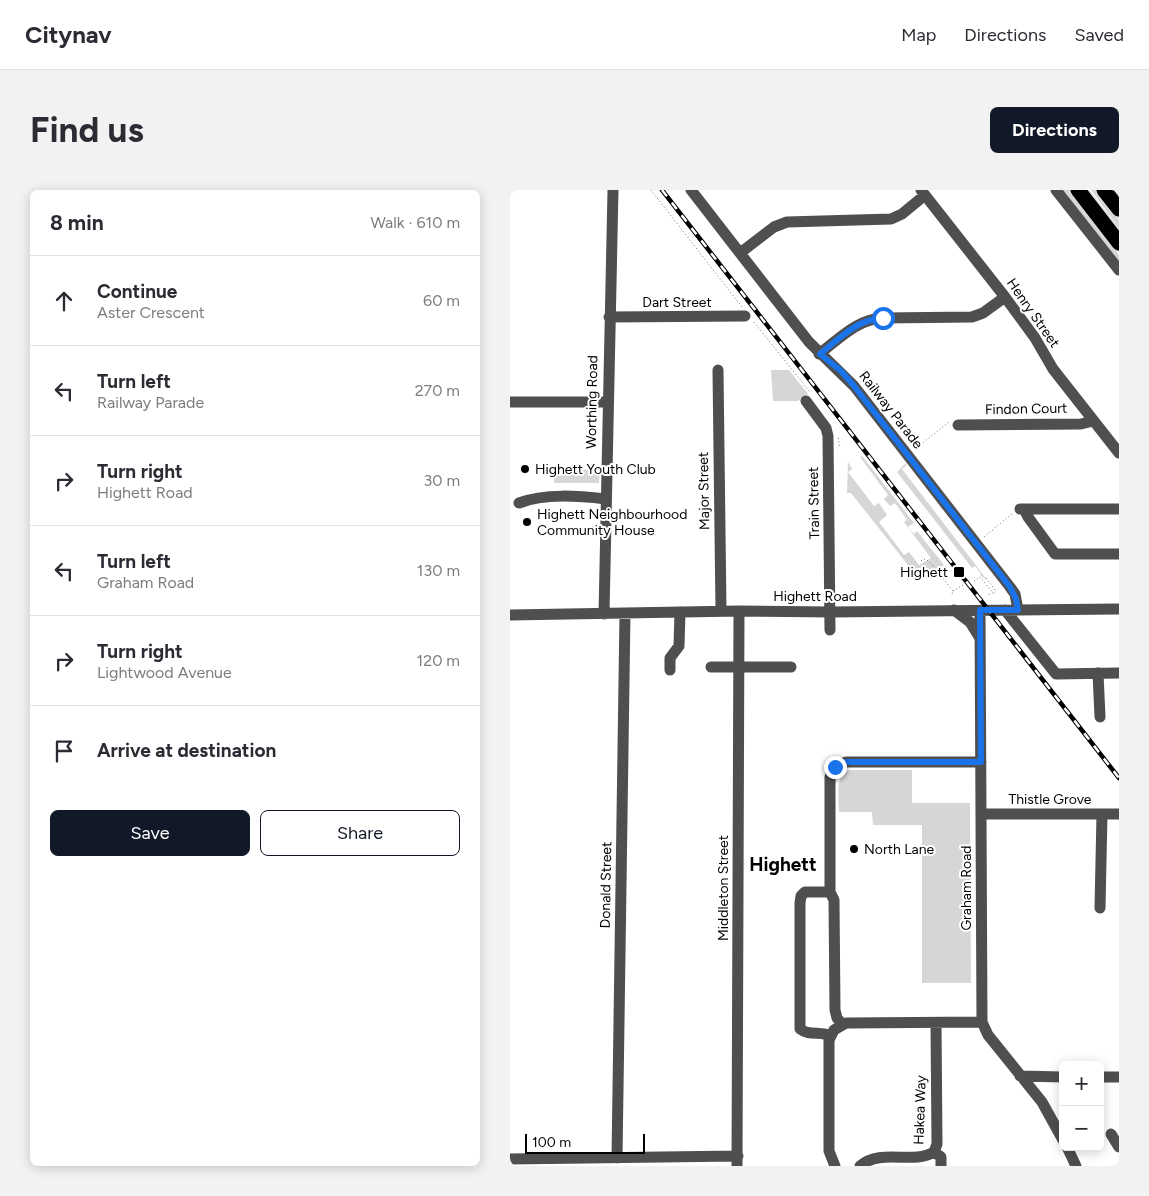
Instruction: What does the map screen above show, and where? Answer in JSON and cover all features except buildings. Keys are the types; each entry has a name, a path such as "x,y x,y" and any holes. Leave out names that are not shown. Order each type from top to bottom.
{"highway":[{"path":"1078,190 1119,244"},
{"path":"1104,190 1119,209"}],"street":[{"name":"Worthing Road","path":"604,614 613,190"},
{"name":"Railway Parade","path":"691,190 820,354 841,371 854,386 1010,587 1016,599 1018,610"},
{"path":"1056,190 1119,270"},
{"path":"740,253 774,226 787,222 891,219 902,214 923,193"},
{"name":"Henry Street","path":"923,193 1005,297 1035,338 1053,370 1119,453"},
{"path":"820,354 849,330 871,319 972,317 983,313 1005,297"},
{"name":"Dart Street","path":"609,317 744,316"},
{"name":"Major Street","path":"718,370 720,611"},
{"name":"Train Street","path":"806,401 826,428 828,436 830,630"},
{"path":"510,402 607,402"},
{"name":"Findon Court","path":"958,425 1081,424 1093,421"},
{"path":"519,504 534,498 590,497 606,499"},
{"path":"1020,510 1119,509"},
{"path":"1020,510 1028,517 1055,554 1119,554"},
{"name":"Highett Road","path":"510,615 720,611 831,612 1119,609"},
{"path":"954,610 970,622 980,638"},
{"name":"Graham Road","path":"980,610 982,1022"},
{"path":"1005,610 1056,674 1119,673"},
{"name":"Middleton Street","path":"737,1161 739,611"},
{"path":"670,670 670,658 679,646 680,612"},
{"name":"Donald Street","path":"617,1158 625,613"},
{"path":"711,667 791,667"},
{"path":"1098,674 1100,717"},
{"path":"842,1024 837,1018 835,1010 834,900 830,892 830,777 835,767 846,762 981,762"},
{"name":"Thistle Grove","path":"981,814 1119,814"},
{"path":"1100,908 1102,814"},
{"path":"830,892 805,892 801,896 800,913 800,1029 805,1032 824,1032 830,1036"},
{"path":"831,1164 829,1151 829,1040 834,1030 846,1023 982,1022 988,1035 1046,1109 1059,1133"},
{"name":"Hakea Way","path":"860,1166 867,1160 876,1157 927,1156 934,1152 937,1144 936,1023"},
{"path":"1020,1076 1059,1077"},
{"path":"1029,1087 1049,1076"},
{"path":"1104,1077 1119,1077"},
{"path":"1112,1134 1119,1147"},
{"path":"1069,1151 1076,1166"},
{"path":"934,1152 941,1157 941,1166"},
{"path":"510,1159 617,1158 737,1161"}],"path":[{"path":"981,539 1020,510"},
{"path":"921,561 925,559 930,560 937,573 953,591"},
{"path":"974,582 980,577 993,593"},
{"path":"986,578 996,591 993,593"},
{"path":"952,594 953,591 966,584"},
{"path":"987,595 993,593"}],"shaded area":[{"path":"1061,190 1069,190 1119,255 1119,265"},
{"path":"1091,190 1096,190 1119,220 1119,228"},
{"path":"771,370 789,370 808,394 798,401 773,401"},
{"path":"862,456 914,523 908,527 914,534 917,531 944,565 937,570 923,571 919,579 851,493 847,493 848,462 852,469 848,472 874,506 879,503 887,515 879,522 904,555 909,552 919,565 931,558 904,522 907,520 895,503 890,506 884,499 888,495 860,457"},
{"path":"906,463 907,465 902,469 988,581 980,575 975,566 972,568 897,472"},
{"path":"555,469 600,470 599,483 554,483"},
{"path":"850,770 912,770 912,803 970,803 971,983 922,983 922,825 873,825 872,812 839,812 839,782 845,772"}],"railway":[{"path":"662,190 1119,778"}],"place":[{"name":"Highett Youth Club","path":"525,469"},
{"name":"Highett Neighbourhood Community House","path":"527,522"},
{"name":"Highett","path":"959,572"},
{"name":"North Lane","path":"854,849"}],"district":[{"name":"Highett","path":"783,864"}],"route":[{"path":"835,767 846,762 981,762 980,610 1018,610 1015,594 1010,587 846,376 820,354 856,326 871,319 883,318"}]}
